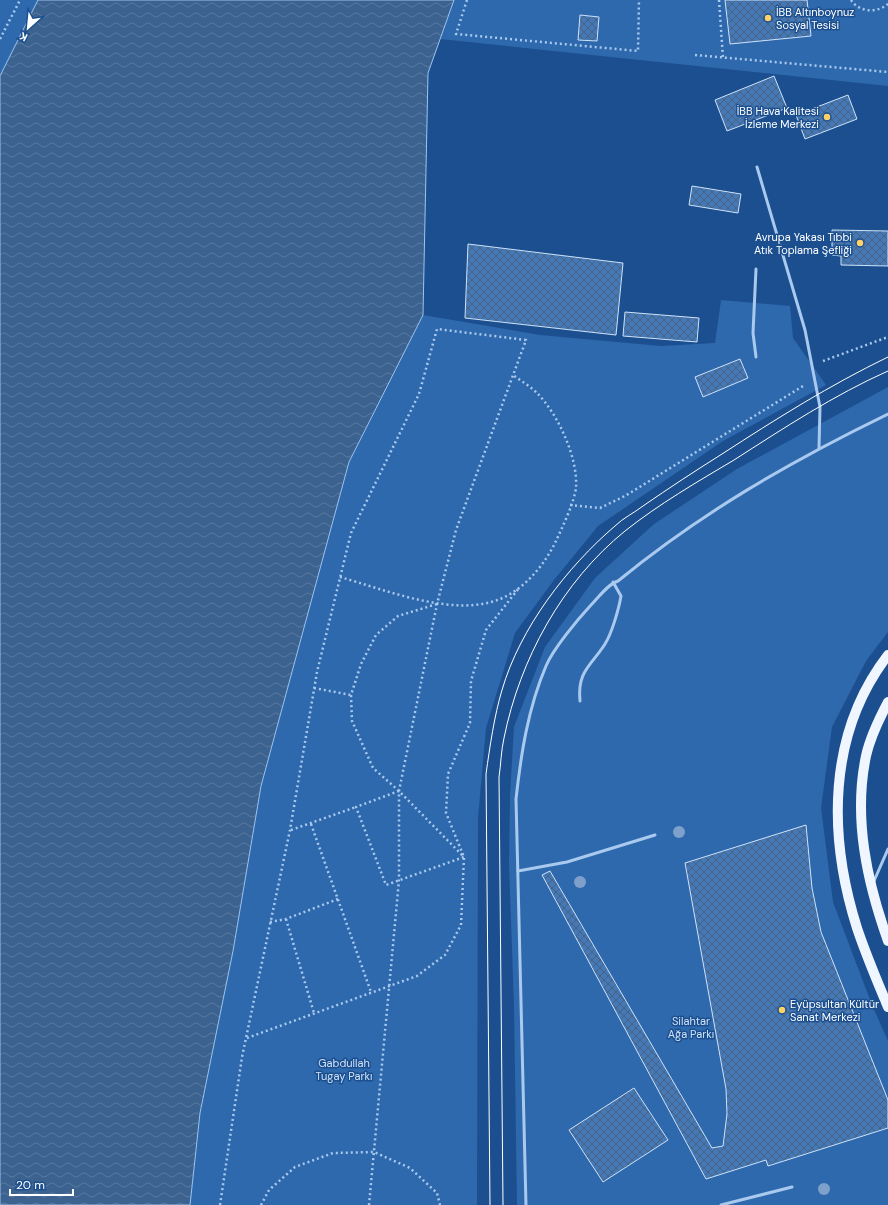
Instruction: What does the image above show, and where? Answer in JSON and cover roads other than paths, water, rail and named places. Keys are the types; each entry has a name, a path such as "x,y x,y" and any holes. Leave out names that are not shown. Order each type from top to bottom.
{"main road":[{"path":"888,654 869,684 856,710 846,739 838,773 837,810 841,853 849,898 865,950 888,1007"},
{"path":"888,702 868,748 861,783 861,821 870,888 888,941"}],"lane":[{"path":"756,167 805,330 820,407 819,448"},
{"path":"756,269 753,333 756,358"},
{"path":"526,1205 516,799 522,744 546,665 578,619 613,582 618,581 649,556 692,525 759,482 819,448 888,414"},
{"path":"580,701 579,687 583,676 590,662 606,643 618,612 621,596 613,582"},
{"path":"518,871 567,862 655,835"},
{"path":"870,888 888,849"},
{"path":"721,1205 736,1203 792,1187"}],"water":[{"path":"38,0 454,0 428,73 423,315 349,462 261,786 233,951 200,1113 190,1205 0,1205 0,76"}],"tram line":[{"path":"490,1205 486,774 492,732 499,700 510,667 520,644 547,600 563,580 597,542 621,520 783,415 845,379 888,357"},
{"path":"503,1205 499,777 503,743 511,709 533,651 563,598 602,551 625,531 678,494 810,412 868,380 888,371"}],"place":[{"name":"İBB Altınboynuz Sosyal Tesisi","path":"768,18"},
{"name":"İBB Hava Kalitesi İzleme Merkezi","path":"827,117"},
{"name":"Avrupa Yakası Tıbbi Atık Toplama Şefliği","path":"860,243"},
{"name":"Eyüpsultan Kültür Sanat Merkezi","path":"782,1010"}],"park label":[{"name":"Silahtar Ağa Parkı","path":"691,1027"},
{"name":"Gabdullah Tugay Parkı","path":"344,1069"}]}
